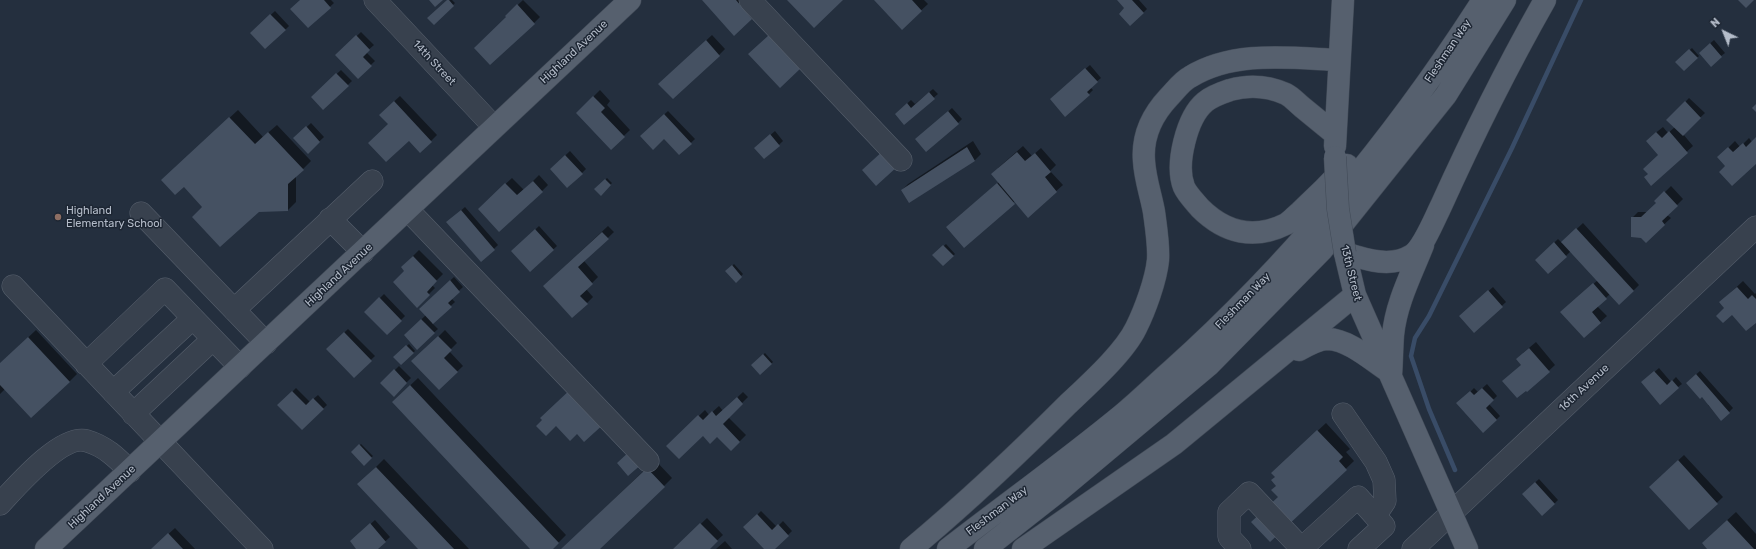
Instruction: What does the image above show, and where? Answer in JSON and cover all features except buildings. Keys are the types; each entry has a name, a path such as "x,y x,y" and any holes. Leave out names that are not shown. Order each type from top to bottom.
{"main road":[{"name":"Highland Avenue","path":"46,549 630,0"},
{"name":"13th Street","path":"1343,0 1335,157 1338,209 1345,253 1355,295 1467,549"},
{"name":"Fleshman Way","path":"948,549 1124,413 1210,336 1318,222 1380,146 1449,53 1483,0"},
{"name":"Fleshman Way","path":"985,549 1055,494 1209,365 1322,250 1446,95 1505,0"},
{"path":"1389,375 1393,335 1402,296 1427,235 1464,154 1503,76 1545,0"},
{"path":"1335,134 1287,95 1276,91 1244,86 1222,92 1205,102 1194,118 1187,132 1182,152 1181,170 1184,187 1194,202 1221,226 1241,232 1263,232 1287,223 1313,200 1360,152 1449,53"},
{"path":"911,549 967,502 1091,382 1120,350 1135,330 1145,309 1158,261 1154,212 1146,178 1144,159 1149,125 1158,109 1188,77 1222,63 1266,57 1339,60"},
{"path":"1345,253 1366,260 1393,262 1413,254 1427,235"},
{"path":"1023,549 1174,444 1355,295"},
{"path":"1247,384 1306,346 1326,339 1339,342 1354,349 1389,375"}],"street":[{"name":"14th Street","path":"375,0 494,127"},
{"path":"750,0 901,160"},
{"path":"234,310 372,181"},
{"path":"408,210 648,461"},
{"path":"141,213 266,343"},
{"path":"330,219 363,252"},
{"name":"16th Avenue","path":"1413,549 1756,227"},
{"path":"12,286 262,549"},
{"path":"86,364 165,289 240,367"},
{"path":"113,392 192,318"},
{"path":"133,414 213,339"},
{"path":"1344,414 1376,462 1384,480 1385,501 1375,516"},
{"path":"0,504 41,462 68,443 86,440 108,450 130,471"},
{"path":"1240,549 1230,537 1229,512 1249,493 1302,549 1358,497 1384,526 1359,549"}],"waterway":[{"path":"1455,470 1429,409 1411,356 1415,338 1429,316 1512,148 1581,0"}],"place":[{"name":"Highland Elementary School","path":"58,217"}]}
